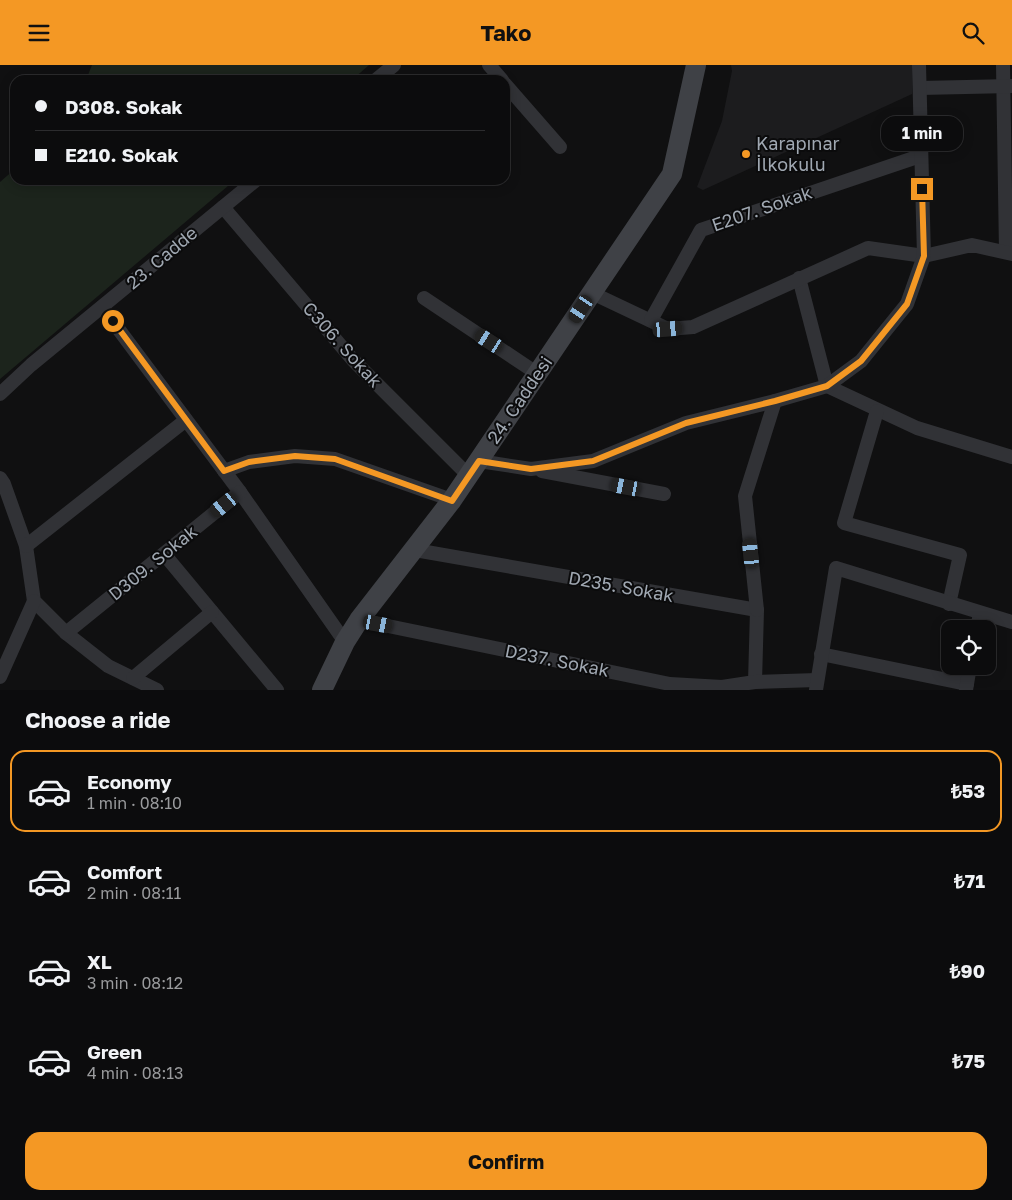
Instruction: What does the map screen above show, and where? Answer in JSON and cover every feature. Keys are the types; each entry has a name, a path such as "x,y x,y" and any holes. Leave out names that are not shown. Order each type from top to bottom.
{"street":[{"path":"382,75 394,65"},
{"path":"489,65 498,75"},
{"path":"689,96 691,65"},
{"path":"689,96 696,65"},
{"path":"474,468 531,469 593,461 686,423 827,386 861,361 907,304 924,256 920,156 920,65"},
{"path":"592,293 668,329 693,327 868,248 924,256 972,245 1009,253 1008,86 1003,65"},
{"path":"920,88 1008,86"},
{"path":"510,90 560,147"},
{"name":"24. Caddesi","path":"322,690 345,642 359,620 415,551 452,501 672,174 689,96"},
{"name":"E207. Sokak","path":"651,320 701,230 920,156"},
{"name":"23. Cadde","path":"0,394 30,365 250,185"},
{"name":"C306. Sokak","path":"222,207 353,359 474,468"},
{"path":"799,278 827,386 877,411 917,428 1012,457"},
{"path":"424,298 538,374"},
{"path":"102,307 240,493 345,642"},
{"path":"755,682 757,610 745,497 775,401"},
{"path":"877,411 844,523 960,555 949,604"},
{"path":"26,546 186,420"},
{"path":"224,471 249,462 295,456 335,459 452,501"},
{"path":"531,469 664,494"},
{"path":"0,478 4,484 26,546 34,601 0,677"},
{"name":"D309. Sokak","path":"66,633 240,493"},
{"name":"D235. Sokak","path":"415,551 757,610"},
{"path":"164,554 277,690"},
{"path":"817,685 836,568 1012,622"},
{"path":"34,601 66,633 108,666 157,690"},
{"path":"133,678 212,612"},
{"path":"979,620 980,613"},
{"name":"D237. Sokak","path":"359,620 670,684 722,687 755,682 817,685"},
{"path":"821,654 967,687"}],"shaded area":[{"path":"92,65 369,65 358,75 88,75"},
{"name":"Karapınar İlkokulu","path":"731,65 912,65 912,94 703,190 697,187 722,121 732,71"},
{"path":"10,173 10,185 229,185 0,379 0,182"}],"place":[{"name":"Karapınar İlkokulu","path":"746,154"}],"route":[{"path":"113,321 224,471 249,462 295,456 335,459 452,501 479,461 531,469 593,461 686,423 827,386 861,361 907,304 924,256 922,189"}]}
